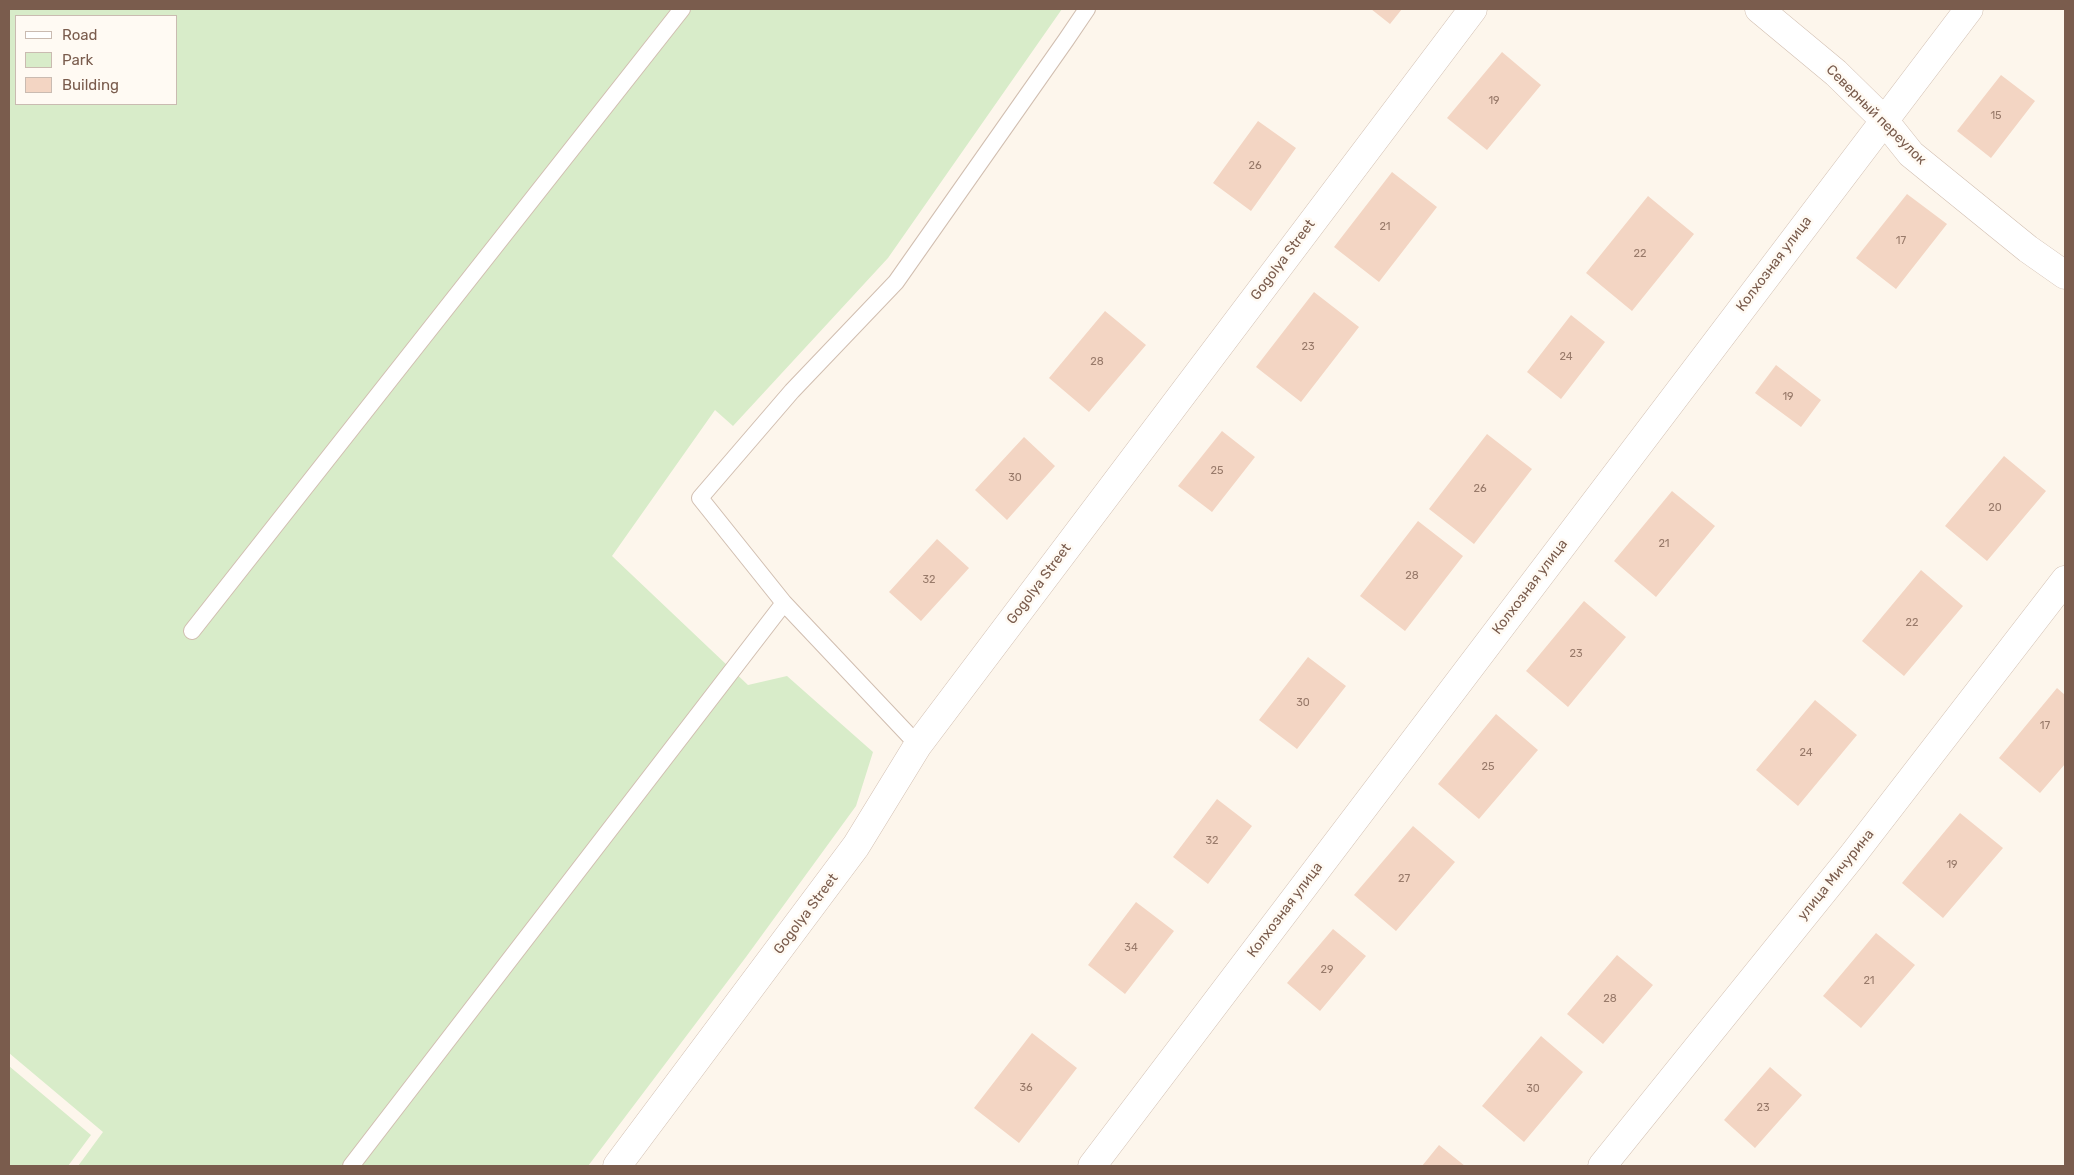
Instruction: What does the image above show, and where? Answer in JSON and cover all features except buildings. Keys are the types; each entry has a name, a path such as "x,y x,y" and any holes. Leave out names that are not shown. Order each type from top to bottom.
{"street":[{"name":"Gogolya Street","path":"617,1166 856,846 918,745 1473,9"},
{"name":"Северный переулок","path":"1759,9 1836,73 1884,119 1911,154 2028,249 2065,275"},
{"name":"Колхозная улица","path":"1092,1166 1969,9"},
{"name":"улица Мичурина","path":"1602,1166 1852,856 2065,580"}],"lane":[{"path":"192,631 682,9"},
{"path":"918,745 784,603 700,498 792,391 896,282 1087,9"},
{"path":"351,1166 784,603"}],"green space":[{"path":"9,9 1062,9 888,258 733,426 715,410 612,556 748,685 787,676 873,752 856,806 746,957 588,1166 78,1166 103,1132 9,1053"},
{"path":"9,1066 91,1135 68,1166 9,1166"}]}
